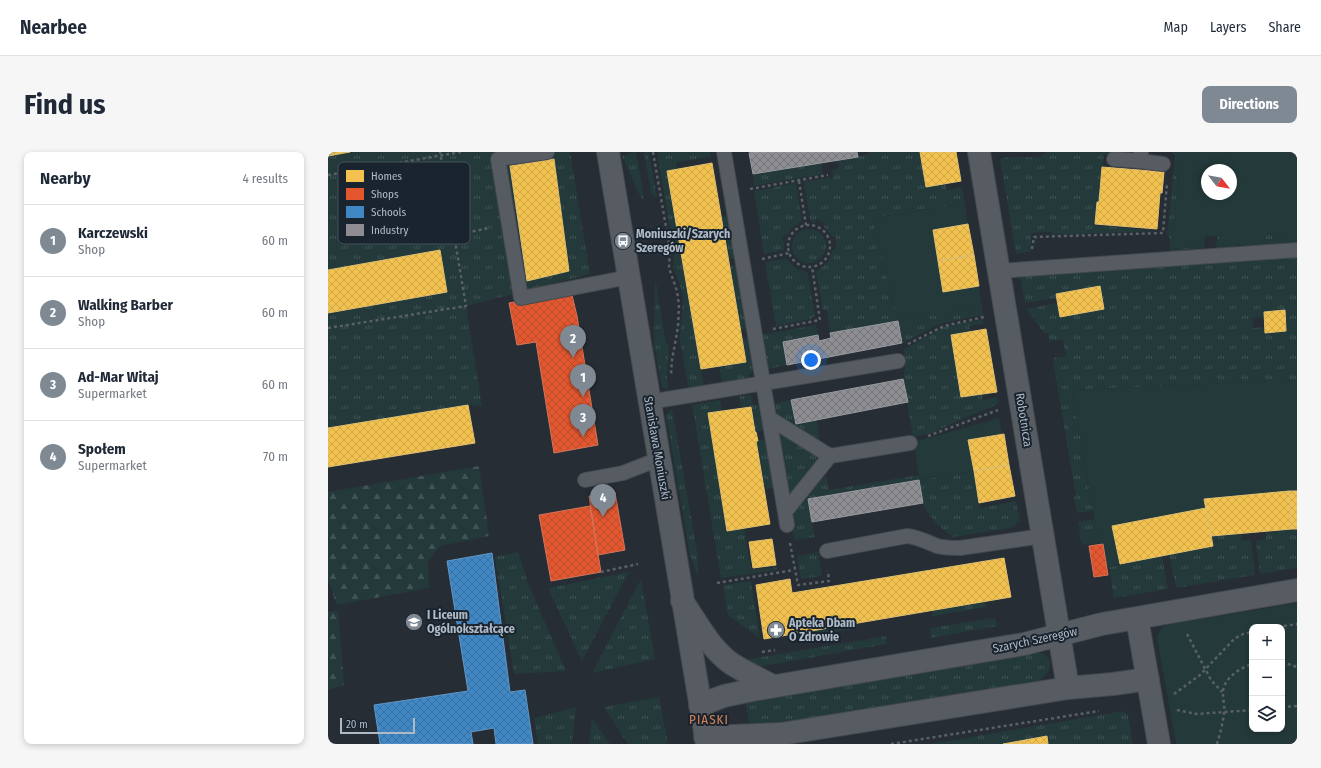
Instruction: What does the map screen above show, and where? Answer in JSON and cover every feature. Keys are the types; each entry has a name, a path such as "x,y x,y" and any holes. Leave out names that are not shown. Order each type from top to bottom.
{"street":[{"name":"Stanisława Moniuszki","path":"608,152 706,740"},
{"name":"Robotnicza","path":"979,152 1068,688"},
{"name":"Szarych Szeregów","path":"700,704 724,696 773,686 1024,644 1102,624 1297,590"},
{"path":"682,601 704,634 725,659 773,686"},
{"path":"1137,618 1159,744"},
{"path":"706,740 775,739 1068,688 1148,679"}],"lane":[{"path":"547,152 498,159 521,298 629,277"},
{"path":"724,152 786,518"},
{"path":"1114,159 1140,156 1163,164"},
{"path":"999,271 1297,250"},
{"path":"649,402 763,382 898,361"},
{"path":"769,418 830,456 910,443"},
{"path":"786,518 830,456"},
{"path":"585,480 623,473 659,459"},
{"path":"827,551 907,536 914,536 938,546 960,548 1043,536"}],"path":[{"path":"393,162 441,153 461,152"},
{"path":"328,174 338,172"},
{"path":"731,192 828,175"},
{"path":"799,180 806,225"},
{"path":"1034,237 1163,233 1168,180"},
{"path":"470,232 508,224"},
{"path":"806,225 818,226 828,236 830,243 828,257 823,262 812,268 803,267 796,264 791,258 787,245 793,232 806,225"},
{"path":"328,328 466,306 456,244"},
{"path":"742,262 789,253"},
{"path":"754,332 820,320 812,268"},
{"path":"898,361 903,347 944,326 990,316"},
{"path":"927,436 1005,408"},
{"path":"786,518 794,570 798,585 829,581 827,551"},
{"path":"600,572 638,564"},
{"path":"717,583 794,570"},
{"path":"1285,626 1297,624"},
{"path":"1185,629 1205,670 1214,684 1222,692"},
{"path":"1152,700 1174,694 1190,684 1234,639 1249,633"},
{"path":"1285,663 1297,666"},
{"path":"1217,744 1225,712 1222,692 1224,686 1229,678 1236,672 1249,666"},
{"path":"1285,707 1297,706"},
{"path":"1175,710 1197,714 1249,710"},
{"path":"890,744 1101,711"}],"green space":[{"path":"328,152 570,152 590,274 466,306 482,406 468,405 328,428"},
{"path":"636,152 644,196 642,200 622,156"},
{"path":"644,152 649,152 657,198 651,193"},
{"path":"657,152 710,152 711,157 676,162 677,169 667,171 704,387 689,390 680,340 683,297 673,267 674,252"},
{"path":"868,152 920,152 926,187 945,184 947,190 962,187 965,203 873,218 898,320 982,308 983,315 942,323 902,343 898,321 830,333 827,310 823,310 816,272 828,262 833,249 835,250 835,236 832,237 824,227 825,223 817,219 815,223 811,222 804,182 833,177 832,170 839,168 838,160 867,155"},
{"path":"1047,152 1131,152 1121,155 1104,154 1095,225 1158,231 1052,235 1052,232 1031,233 1031,251 1016,254 1000,159 1011,157 1035,157 1043,155"},
{"path":"1172,152 1297,152 1297,242 1284,243 1281,233 1266,234 1263,243 1223,246 1219,236 1202,237 1200,247 1171,249 1180,165"},
{"path":"1175,157 1180,165 1171,249 1200,247 1202,237 1205,237 1204,248 1170,251 1170,238 1167,235"},
{"path":"821,163 823,174 754,186 753,174"},
{"path":"796,183 802,221 792,228 787,235 784,235 782,240 784,241 784,250 764,254 754,191"},
{"path":"965,203 968,224 933,231 943,292 979,286 982,308 898,321 873,218"},
{"path":"729,215 736,258 728,259 721,217"},
{"path":"806,229 812,229 816,230 823,236 826,246 825,253 819,260 812,263 806,263 802,262 795,256 792,249 792,243 793,239 799,232"},
{"path":"1282,233 1285,242 1297,242 1297,380 1072,390 1093,511 1077,513 1074,497 1076,496 1053,361 1056,357 1066,357 1063,339 1049,342 1048,333 1044,333 1026,309 1057,303 1060,317 1104,309 1100,286 1056,294 1056,298 1025,303 1020,278 1025,275 1257,259 1267,260 1269,255 1261,247 1239,245 1216,248 1217,236 1244,244 1263,243 1266,234","holes":["1285,310 1286,331 1266,333 1265,327 1253,328 1253,318 1264,317 1264,312"]},
{"path":"787,259 796,268 805,271 808,274 815,315 811,319 776,326 765,262"},
{"path":"737,265 748,329 740,330 730,266"},
{"path":"655,279 666,343 669,347 667,377 668,390 662,387 654,344"},
{"path":"983,319 983,324 969,326 970,331 951,335 961,397 982,394 983,400 997,397 998,404 932,433 913,437 903,379 905,367 904,349 944,327"},
{"path":"816,325 818,335 783,342 787,365 767,369 761,335"},
{"path":"749,338 754,368 748,378 722,383 719,366 745,362 742,339"},
{"path":"1297,380 1297,491 1204,499 1206,508 1112,527 1120,564 1107,567 1103,544 1099,545 1072,390"},
{"path":"751,395 753,405 761,404 766,430 755,432 751,407 741,408 739,396"},
{"path":"720,400 722,411 708,414 727,531 744,528 751,570 777,567 777,570 721,578 692,405"},
{"path":"791,400 796,424 817,420 820,440 774,413 772,404"},
{"path":"672,409 698,557 698,577 690,555 666,414"},
{"path":"999,418 1002,434 968,440 974,471 919,480 914,442"},
{"path":"776,429 824,457 788,503"},
{"path":"767,439 775,488 765,489 756,441"},
{"path":"479,466 489,536 440,546 428,561 429,588 337,605 328,580 328,492"},
{"path":"974,471 980,508 1016,501 1020,521 1011,528 953,537 928,513 923,503 919,481 808,500 815,537 795,540 790,517 826,475 829,490 919,475 920,480"},
{"path":"1095,519 1099,543 1084,545 1081,542 1078,522"},
{"path":"1297,529 1297,568 1260,574 1256,541 1266,539 1266,532"},
{"path":"1241,534 1242,541 1251,540 1255,575 1176,588 1169,554 1213,546 1211,536"},
{"path":"518,552 528,583 566,671 514,674 495,557"},
{"path":"818,552 822,576 801,579 797,556"},
{"path":"1162,556 1168,589 1114,598 1109,567"},
{"path":"629,572 582,661 548,588"},
{"path":"641,579 655,659 592,673"},
{"path":"751,581 760,638 728,615 723,585"},
{"path":"985,602 986,607 933,616 932,611"},
{"path":"1297,603 1297,744 1176,744 1157,638 1163,627 1166,625"},
{"path":"338,610 344,685 328,690 328,612"},
{"path":"995,618 997,626 931,638 930,628"},
{"path":"857,623 859,628 788,640 787,635"},
{"path":"886,636 887,644 763,666 752,666 739,661"},
{"path":"1036,651 1047,657 1050,664 1048,673 1039,681 750,727 745,700"},
{"path":"659,697 668,744 628,744 604,707"},
{"path":"576,707 572,744 538,744 534,718"},
{"path":"1123,711 1128,715 1133,744 1048,744 1047,736 1003,744 930,744"},
{"path":"592,718 610,744 589,744"}],"building: Homes":[{"path":"328,152 350,152 328,156"},
{"path":"920,152 956,152 961,181 926,187"},
{"path":"554,159 569,271 527,281 510,166"},
{"path":"712,163 746,362 701,369 667,171"},
{"path":"1102,167 1164,172 1162,193 1160,193 1157,229 1095,224 1097,202 1099,202"},
{"path":"968,224 974,255 938,261 933,230"},
{"path":"440,250 447,292 328,313 328,270"},
{"path":"974,255 979,286 943,292 938,261"},
{"path":"1100,286 1104,309 1060,317 1056,294"},
{"path":"1285,310 1286,331 1265,333 1264,312"},
{"path":"986,329 997,392 961,397 951,335"},
{"path":"468,405 475,443 328,467 328,428"},
{"path":"751,407 758,441 756,441 770,524 727,531 708,413"},
{"path":"1004,434 1009,465 974,471 968,440"},
{"path":"1009,465 1015,496 979,503 974,471"},
{"path":"1289,491 1292,529 1211,536 1204,499"},
{"path":"1289,491 1297,491 1297,529 1292,529"},
{"path":"1206,508 1213,546 1120,564 1112,526"},
{"path":"772,539 776,565 753,568 749,542"},
{"path":"1004,558 1011,597 764,639 756,585 790,579 792,593"},
{"path":"1047,736 1048,744 1003,744"}],"building: Shops":[{"path":"571,291 577,316 598,445 554,453 536,342 517,345 509,303"},
{"path":"615,492 625,550 598,555 589,496"},
{"path":"590,506 601,572 551,581 539,515"},
{"path":"1103,544 1108,575 1094,577 1089,546"}],"building: Schools":[{"path":"492,553 510,692 525,690 533,744 496,744 494,728 471,732 473,744 380,744 374,705 468,691 447,561"}],"building: Industry":[{"path":"857,152 858,157 753,174 749,153"},
{"path":"898,321 902,343 787,365 783,342 818,335 819,341 831,338 830,333"},
{"path":"903,379 908,402 796,424 791,400"},
{"path":"919,480 923,503 812,522 808,499"}],"place":[{"name":"Moniuszki/Szarych Szeregów","path":"623,241"},
{"name":"Walking Barber","path":"573,358"},
{"name":"Karczewski","path":"583,397"},
{"name":"Ad-Mar Witaj","path":"583,437"},
{"name":"Społem","path":"603,517"},
{"name":"I Liceum Ogólnokształcące","path":"414,622"},
{"name":"Apteka Dbam O Zdrowie","path":"776,630"}],"district":[{"name":"PIASKI","path":"709,719"}]}
